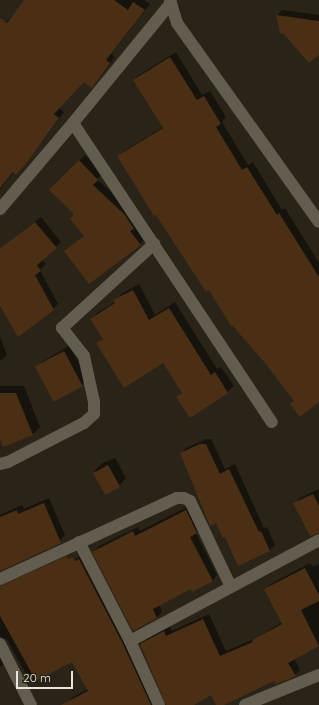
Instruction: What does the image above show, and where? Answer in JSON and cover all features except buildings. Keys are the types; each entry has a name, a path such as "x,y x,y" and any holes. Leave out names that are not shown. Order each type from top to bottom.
{"street":[{"path":"0,209 73,123 170,1"},
{"path":"170,1 177,23 319,222"},
{"path":"73,123 272,422"},
{"path":"0,464 8,462 84,423 94,414 94,402 84,356 62,328 154,244"},
{"path":"0,579 177,498 184,498 190,501 231,587"},
{"path":"130,641 319,540"},
{"path":"79,542 130,641 159,705"},
{"path":"0,644 31,705"},
{"path":"245,705 319,675"}]}
